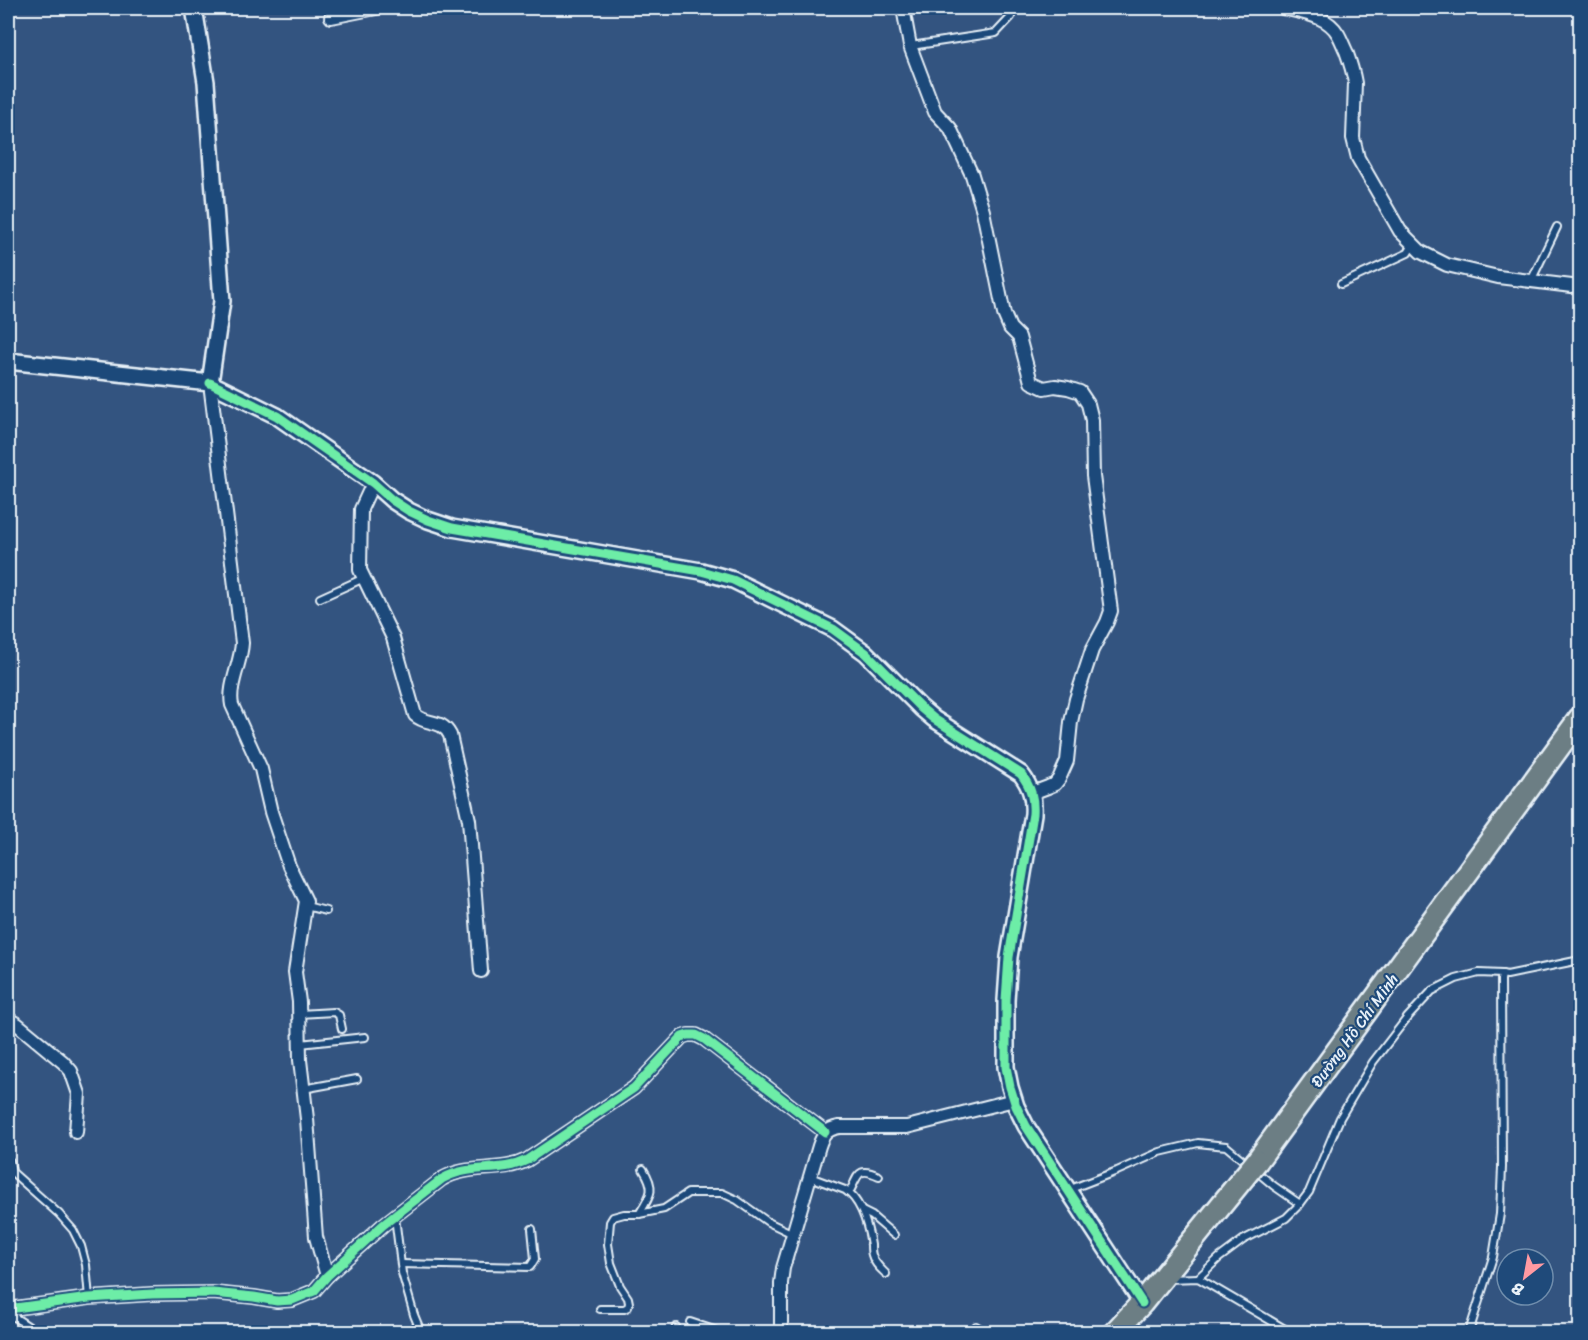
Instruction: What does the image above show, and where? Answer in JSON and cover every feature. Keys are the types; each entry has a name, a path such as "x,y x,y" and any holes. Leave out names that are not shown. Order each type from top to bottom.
{"highway":[{"name":"Đường Hồ Chí Minh","path":"1115,1332 1162,1279 1257,1161 1581,718"}],"street":[{"path":"194,8 206,82 222,301 210,383 242,643 231,694 232,705 261,769 271,812 306,906 295,972 299,1044 308,1119 316,1237 327,1276"},
{"path":"331,17 376,8"},
{"path":"903,8 910,46 935,112 950,128 972,175 983,211 1004,314 1010,328 1019,337 1031,382 1044,388 1055,386 1080,392 1088,404 1092,420 1093,476 1110,611 1107,622 1092,650 1076,699 1067,761 1055,784 1032,793"},
{"path":"1283,8 1318,17 1337,32 1354,74 1354,148 1400,231 1420,252 1447,265 1498,277 1581,287"},
{"path":"8,361 210,383 277,416 373,483 392,500 428,520 452,528 701,571 733,580 833,629 850,640 934,719 1021,774 1032,793 1033,814 1009,957 1006,1067 1010,1087 1026,1126 1142,1303"},
{"path":"373,483 362,509 360,570 393,638 415,715 421,719 440,723 450,735 469,820 481,971"},
{"path":"8,1019 63,1062 70,1071 79,1094 76,1132"},
{"path":"8,1311 89,1298 152,1294 204,1293 277,1301 292,1300 314,1291 327,1276 395,1215 452,1173 510,1166 527,1160 634,1088 677,1042 688,1035 696,1035 704,1039 825,1132"},
{"path":"781,1332 782,1276 825,1132 839,1126 914,1126 1014,1100"}],"lane":[{"path":"910,46 996,33 1011,17 1010,8"},
{"path":"1530,282 1557,226"},
{"path":"1341,284 1408,253 1413,245"},
{"path":"320,598 364,578"},
{"path":"306,906 326,911"},
{"path":"1162,1279 1198,1278 1243,1240 1286,1218 1300,1204 1309,1192 1340,1118 1372,1062 1432,991 1456,979 1479,973 1507,975 1581,960"},
{"path":"1469,1332 1493,1257 1500,1214 1502,974"},
{"path":"299,1014 334,1012 339,1015 342,1029"},
{"path":"299,1044 365,1037"},
{"path":"303,1089 357,1079"},
{"path":"1068,1190 1117,1172 1160,1152 1198,1143 1226,1146 1274,1186 1300,1204"},
{"path":"10,1161 12,1172 59,1214 73,1230 81,1246 86,1265 89,1298"},
{"path":"639,1214 652,1191 650,1179 643,1169"},
{"path":"849,1193 860,1173 868,1171 879,1176"},
{"path":"810,1177 849,1193 861,1207 872,1255 875,1263 886,1274"},
{"path":"600,1309 628,1307 628,1298 620,1286 611,1263 608,1244 610,1220 614,1217 664,1209 688,1192 722,1193 737,1200 768,1222 793,1234"},
{"path":"862,1211 872,1216 894,1236"},
{"path":"395,1215 402,1273 422,1332"},
{"path":"401,1264 530,1267 535,1259 532,1229"},
{"path":"1198,1278 1290,1332"},
{"path":"8,1311 37,1332"},
{"path":"690,1322 720,1332"},
{"path":"976,1326 986,1332"}],"cycle path":[{"path":"210,383 277,416 373,483 392,500 428,520 452,528 701,571 733,580 833,629 866,653 934,719 1021,774 1031,793 1033,814 1009,957 1006,1000 1006,1067 1010,1087 1026,1126 1142,1303"},
{"path":"8,1309 89,1298 152,1294 213,1293 277,1301 292,1300 314,1291 327,1276 383,1225 442,1179 463,1171 506,1167 527,1160 634,1088 682,1037 688,1035 696,1035 704,1039 825,1132"}]}
